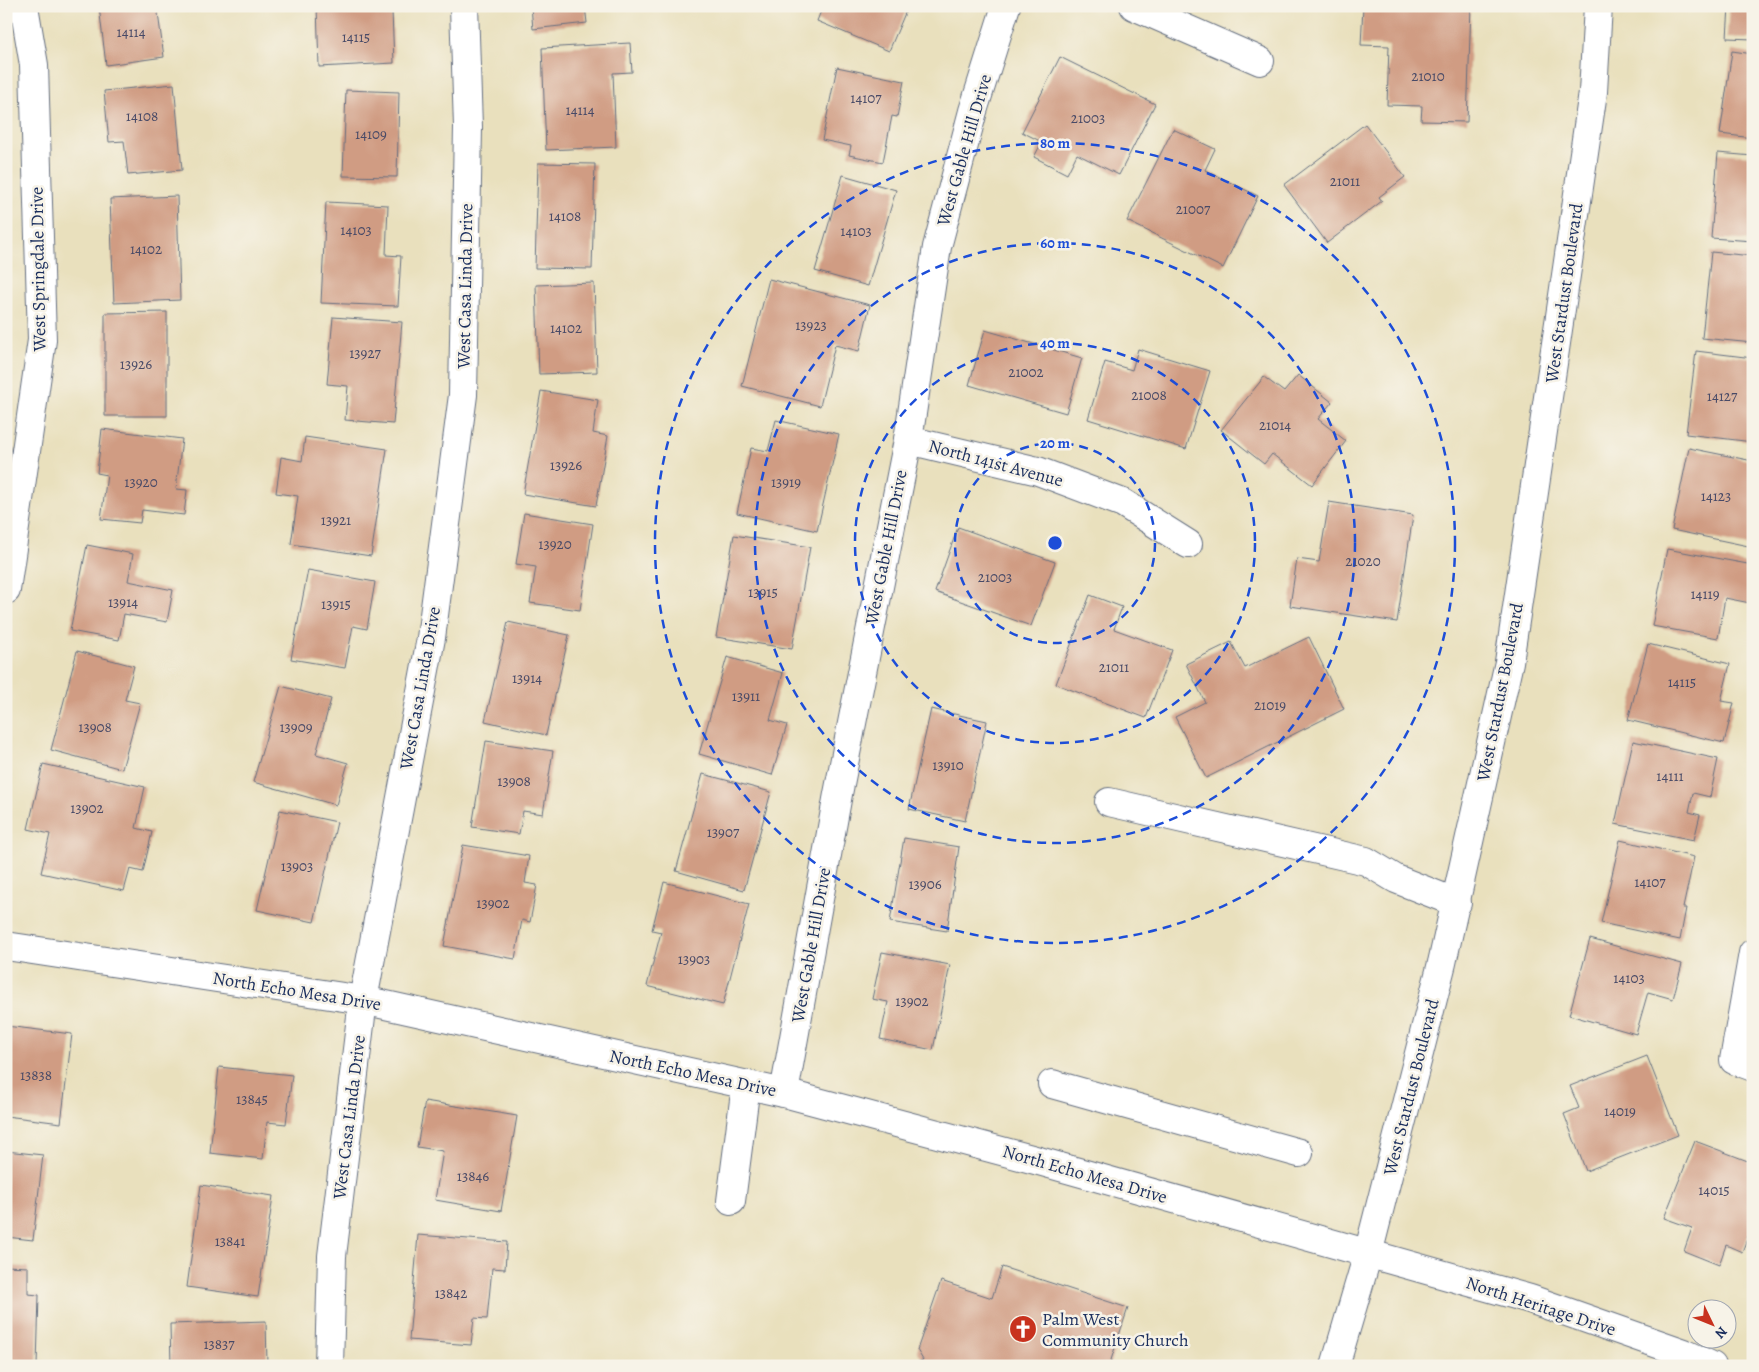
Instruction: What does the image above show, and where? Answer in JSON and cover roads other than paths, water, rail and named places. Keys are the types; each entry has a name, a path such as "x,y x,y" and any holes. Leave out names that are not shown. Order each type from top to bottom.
{"street":[{"name":"West Springdale Drive","path":"6,590 42,340 34,65 24,6"},
{"name":"West Casa Linda Drive","path":"329,1366 332,1256 363,1000 431,638 463,395 468,127 464,6"},
{"name":"West Gable Hill Drive","path":"784,1093 838,794 908,440 937,247 973,111 1006,6"},
{"path":"1134,6 1260,61"},
{"name":"West Stardust Boulevard","path":"1335,1366 1368,1254 1457,903 1510,662 1593,92 1598,6"},
{"name":"North 141st Avenue","path":"908,440 1038,471 1122,503 1188,544"},
{"path":"1109,802 1366,861 1396,879 1457,903"},
{"name":"North Echo Mesa Drive","path":"6,946 363,1000 746,1084 1039,1161 1368,1254"},
{"path":"1753,953 1734,1060 1753,1067"},
{"path":"731,1201 746,1084"},
{"path":"1052,1084 1299,1153"},
{"name":"North Heritage Drive","path":"1368,1254 1530,1299 1684,1353 1712,1366"}],"place":[{"name":"Palm West Community Church","path":"1023,1329"}]}
